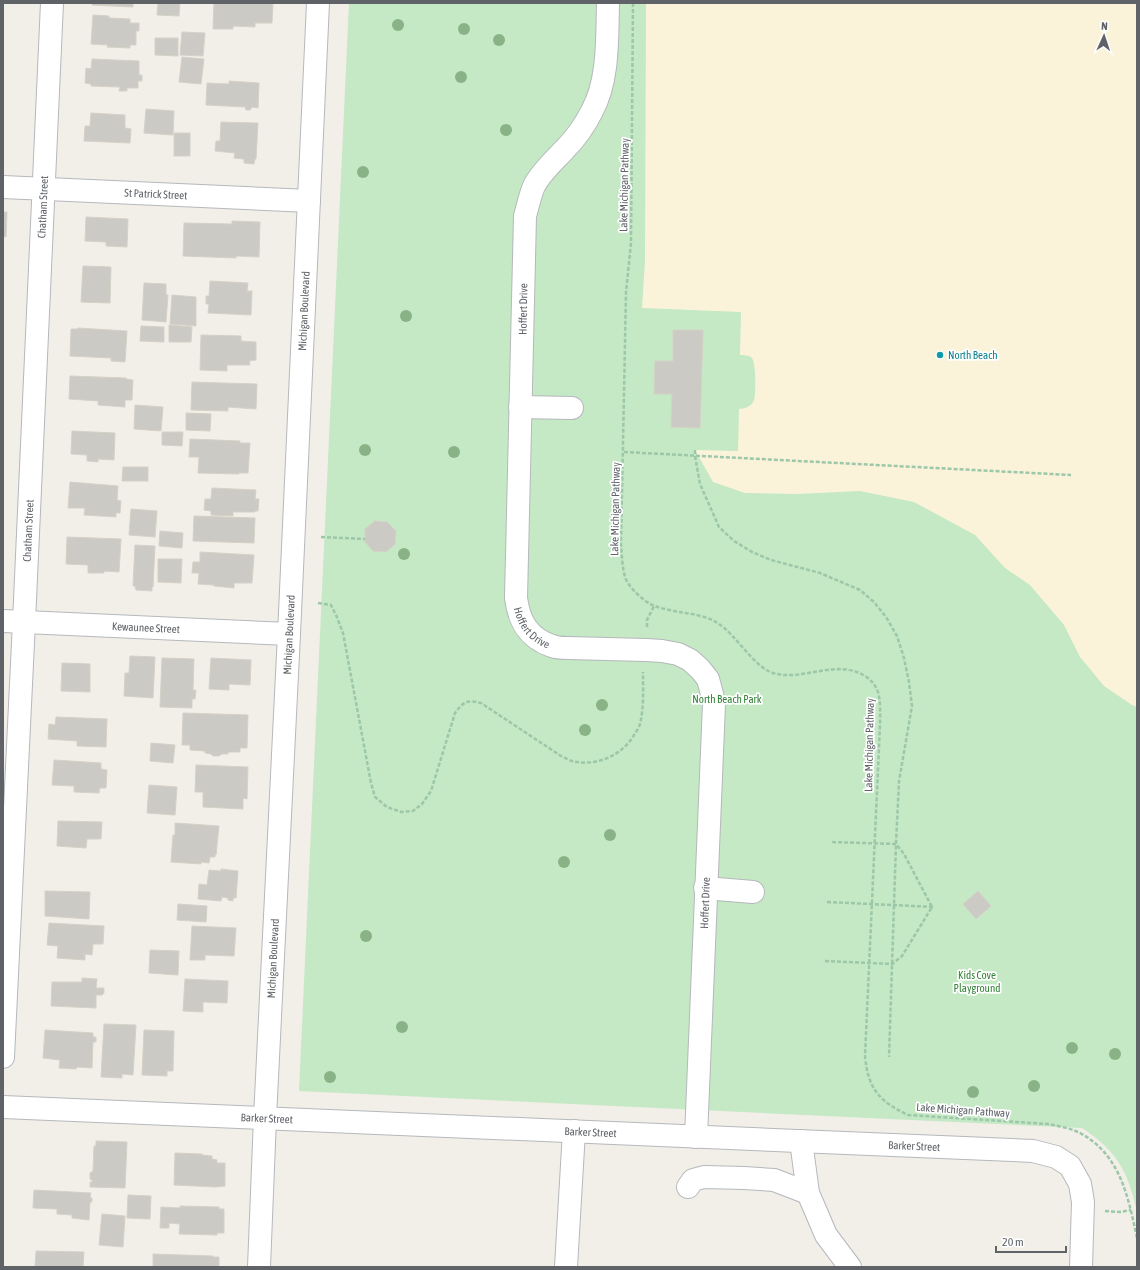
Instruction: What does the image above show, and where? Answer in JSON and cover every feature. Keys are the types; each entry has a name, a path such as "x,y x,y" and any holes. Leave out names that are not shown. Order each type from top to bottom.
{"street":[{"name":"Chatham Street","path":"3,1057 14,621 44,189 52,3"},
{"name":"Michigan Boulevard","path":"259,1267 318,3"},
{"name":"Hoffert Drive","path":"608,3 607,50 601,89 593,110 581,130 534,186 525,216 516,598 518,612 522,622 529,632 552,646 568,648 662,651 678,654 690,660 708,679 714,704 705,888 696,1137"},
{"name":"St Patrick Street","path":"3,187 309,200"},
{"path":"520,407 572,408"},
{"name":"Kewaunee Street","path":"14,621 289,634"},
{"path":"705,888 753,892"},
{"name":"Barker Street","path":"3,1107 1033,1151 1056,1157 1070,1166 1080,1184 1083,1202 1081,1267"},
{"path":"566,1267 574,1132"},
{"path":"801,1141 808,1193 826,1235 850,1267"},
{"path":"688,1188 694,1180 704,1177 744,1178 774,1180 808,1193"}],"path":[{"name":"Lake Michigan Pathway","path":"634,3 631,243 626,292 621,544 626,579 633,590 654,606 696,614 719,624 761,666 772,673 803,675 832,669 845,669 859,673 873,682 878,691 880,703 880,725 865,1056 866,1070 870,1082 876,1093 885,1102 908,1115 1048,1124 1078,1132 1102,1150 1119,1175 1125,1188 1137,1238"},
{"path":"696,450 695,456 700,484 719,527 734,541 759,555 771,560 820,573 860,590 874,602 886,617 897,636 904,658 912,706 899,781 889,1057"},
{"path":"624,452 1071,475"},
{"path":"321,537 365,539"},
{"path":"318,603 331,605 343,633 371,783 375,797 387,807 401,812 413,811 422,804 431,791 455,713 462,703 471,701 481,703 561,756 573,761 600,761 623,749 631,740 640,725 647,620 654,606"},
{"path":"830,842 896,844 904,854 933,907"},
{"path":"827,902 933,907"},
{"path":"825,961 892,964 902,956 933,907"}],"green space":[{"name":"North Beach Park","path":"349,3 1137,3 1137,1212 1130,1185 1119,1163 1104,1145 1082,1128 299,1091"}],"sand":[{"name":"North Beach","path":"646,3 1137,3 1137,707 1104,686 1080,657 1064,625 1030,585 1005,568 975,535 914,502 860,491 797,494 745,493 713,482 695,450 738,451 739,409 748,407 754,400 755,372 752,358 746,355 740,355 741,312 642,308 645,261"}],"building":[{"path":"92,3 133,3 133,7 92,5"},
{"path":"158,3 180,3 179,16 157,15"},
{"path":"214,3 273,3 272,23 255,23 255,27 233,26 233,29 213,29"},
{"path":"93,15 109,16 109,18 130,19 130,23 139,23 139,31 136,31 136,45 130,45 130,48 107,47 108,45 91,44"},
{"path":"182,32 205,33 203,56 180,55"},
{"path":"155,38 178,38 178,56 155,55"},
{"path":"182,57 204,59 201,84 179,82"},
{"path":"92,59 139,61 139,75 142,75 142,81 138,81 138,88 127,88 127,91 119,91 120,87 91,86 91,84 85,83 86,68 91,69"},
{"path":"229,81 259,83 258,108 252,107 250,110 246,110 245,107 206,105 207,83 229,84"},
{"path":"146,109 174,111 173,135 144,133"},
{"path":"91,113 125,115 125,128 131,129 130,143 84,141 85,126 90,126"},
{"path":"221,122 258,123 256,159 254,164 244,163 244,159 234,158 235,153 215,151 216,141 220,141"},
{"path":"174,133 190,133 190,156 174,156"},
{"path":"3,212 7,212 6,237 3,236"},
{"path":"86,217 128,219 127,247 106,246 106,242 85,241"},
{"path":"232,221 260,222 259,257 236,256 236,258 183,256 184,223 232,224"},
{"path":"83,266 111,267 110,303 81,302"},
{"path":"210,281 248,283 247,291 252,291 251,315 208,313 209,304 206,304 206,296 209,296"},
{"path":"144,283 166,284 166,295 168,295 166,322 142,320"},
{"path":"172,295 196,297 196,326 170,324"},
{"path":"169,325 192,327 191,342 169,342"},
{"path":"141,326 164,327 164,342 140,341"},
{"path":"78,328 127,331 125,362 111,361 111,358 70,356 71,329"},
{"path":"673,330 703,330 700,428 671,427 672,394 654,394 655,361 673,361"},
{"path":"201,335 241,336 241,341 256,342 256,360 249,361 250,365 227,365 227,371 200,370"},
{"path":"70,376 126,378 133,380 132,400 125,400 125,407 98,405 98,401 69,399"},
{"path":"192,382 257,384 256,409 228,407 228,411 191,410"},
{"path":"135,405 163,407 161,431 134,429"},
{"path":"186,413 211,414 210,431 186,430"},
{"path":"72,431 115,433 114,460 98,459 98,462 87,461 87,455 71,454"},
{"path":"162,432 183,432 182,446 162,445"},
{"path":"190,439 240,441 240,443 250,443 248,473 198,473 199,457 189,457"},
{"path":"123,467 148,467 148,481 122,481"},
{"path":"70,482 118,486 117,500 121,501 120,513 116,513 116,517 84,515 85,508 68,508"},
{"path":"212,488 256,490 255,499 259,499 258,511 233,512 233,516 211,515 211,511 204,510 205,499 211,499"},
{"path":"131,509 157,511 155,537 129,535"},
{"path":"194,516 255,518 254,543 193,541"},
{"path":"375,521 387,522 396,531 395,544 386,552 373,551 365,542 365,529"},
{"path":"160,531 183,533 182,548 159,546"},
{"path":"67,537 121,539 119,572 104,571 104,573 88,573 88,565 66,564"},
{"path":"135,545 155,546 152,591 136,590 135,586 133,586"},
{"path":"200,552 254,555 252,583 234,583 234,588 198,584 199,573 192,573 193,562 200,562"},
{"path":"158,559 182,559 181,583 158,582"},
{"path":"130,656 155,657 153,698 124,696 125,673 129,673"},
{"path":"162,658 194,659 193,690 196,690 195,699 192,699 192,708 160,707"},
{"path":"211,658 251,660 250,685 229,684 229,690 209,689"},
{"path":"62,663 90,664 90,692 61,691"},
{"path":"183,713 248,715 247,748 240,748 240,752 228,752 228,754 222,754 219,756 213,756 205,753 205,751 190,750 190,745 182,745"},
{"path":"56,717 107,719 106,747 77,746 77,741 48,739 49,724 55,725"},
{"path":"151,743 175,745 173,763 150,761"},
{"path":"54,760 101,763 101,769 107,770 106,788 100,788 99,793 74,792 74,786 52,785"},
{"path":"196,765 248,767 247,799 243,798 243,809 203,807 203,792 195,792"},
{"path":"149,785 177,787 175,815 147,813"},
{"path":"58,821 102,822 101,839 87,839 86,848 57,846"},
{"path":"175,823 219,826 216,855 215,857 210,857 209,863 201,862 201,864 171,862 173,835 175,835"},
{"path":"221,869 238,871 236,898 233,898 233,901 222,897 221,901 198,899 199,884 207,885 209,870 221,871"},
{"path":"45,891 90,892 89,919 45,916"},
{"path":"978,891 991,906 976,919 963,904"},
{"path":"178,904 207,906 206,922 177,920"},
{"path":"49,923 104,926 103,944 93,944 92,955 85,954 85,960 57,958 58,946 47,945"},
{"path":"192,926 236,928 234,956 205,955 205,960 190,960"},
{"path":"150,950 179,951 178,975 149,973"},
{"path":"82,978 97,979 96,988 104,988 104,993 102,995 96,995 96,1008 51,1006 52,982 82,982"},
{"path":"185,979 228,981 227,1003 203,1002 203,1012 183,1011"},
{"path":"104,1024 136,1025 133,1075 122,1074 122,1078 101,1077"},
{"path":"45,1030 93,1033 93,1037 96,1037 96,1042 93,1042 92,1068 59,1068 60,1060 43,1058"},
{"path":"144,1030 174,1031 173,1071 167,1071 167,1076 142,1075"},
{"path":"96,1141 127,1142 125,1188 90,1187 90,1182 93,1181 90,1179 90,1173 93,1171 94,1146 96,1146"},
{"path":"175,1153 212,1156 212,1159 217,1160 217,1163 225,1163 225,1186 174,1185"},
{"path":"34,1190 91,1193 90,1198 92,1198 92,1202 90,1202 89,1220 72,1218 72,1215 57,1214 57,1209 33,1208"},
{"path":"128,1195 151,1196 150,1219 127,1218"},
{"path":"180,1206 219,1207 219,1209 224,1209 224,1233 217,1233 217,1235 179,1234 180,1224 169,1223 169,1228 160,1228 161,1207 180,1208"},
{"path":"102,1214 125,1216 123,1247 99,1245"},
{"path":"36,1251 84,1252 83,1267 35,1267"},
{"path":"153,1254 219,1257 219,1267 153,1267"}],"place":[{"name":"North Beach","path":"940,355"}],"park label":[{"name":"Kids Cove Playground","path":"977,981"}]}
